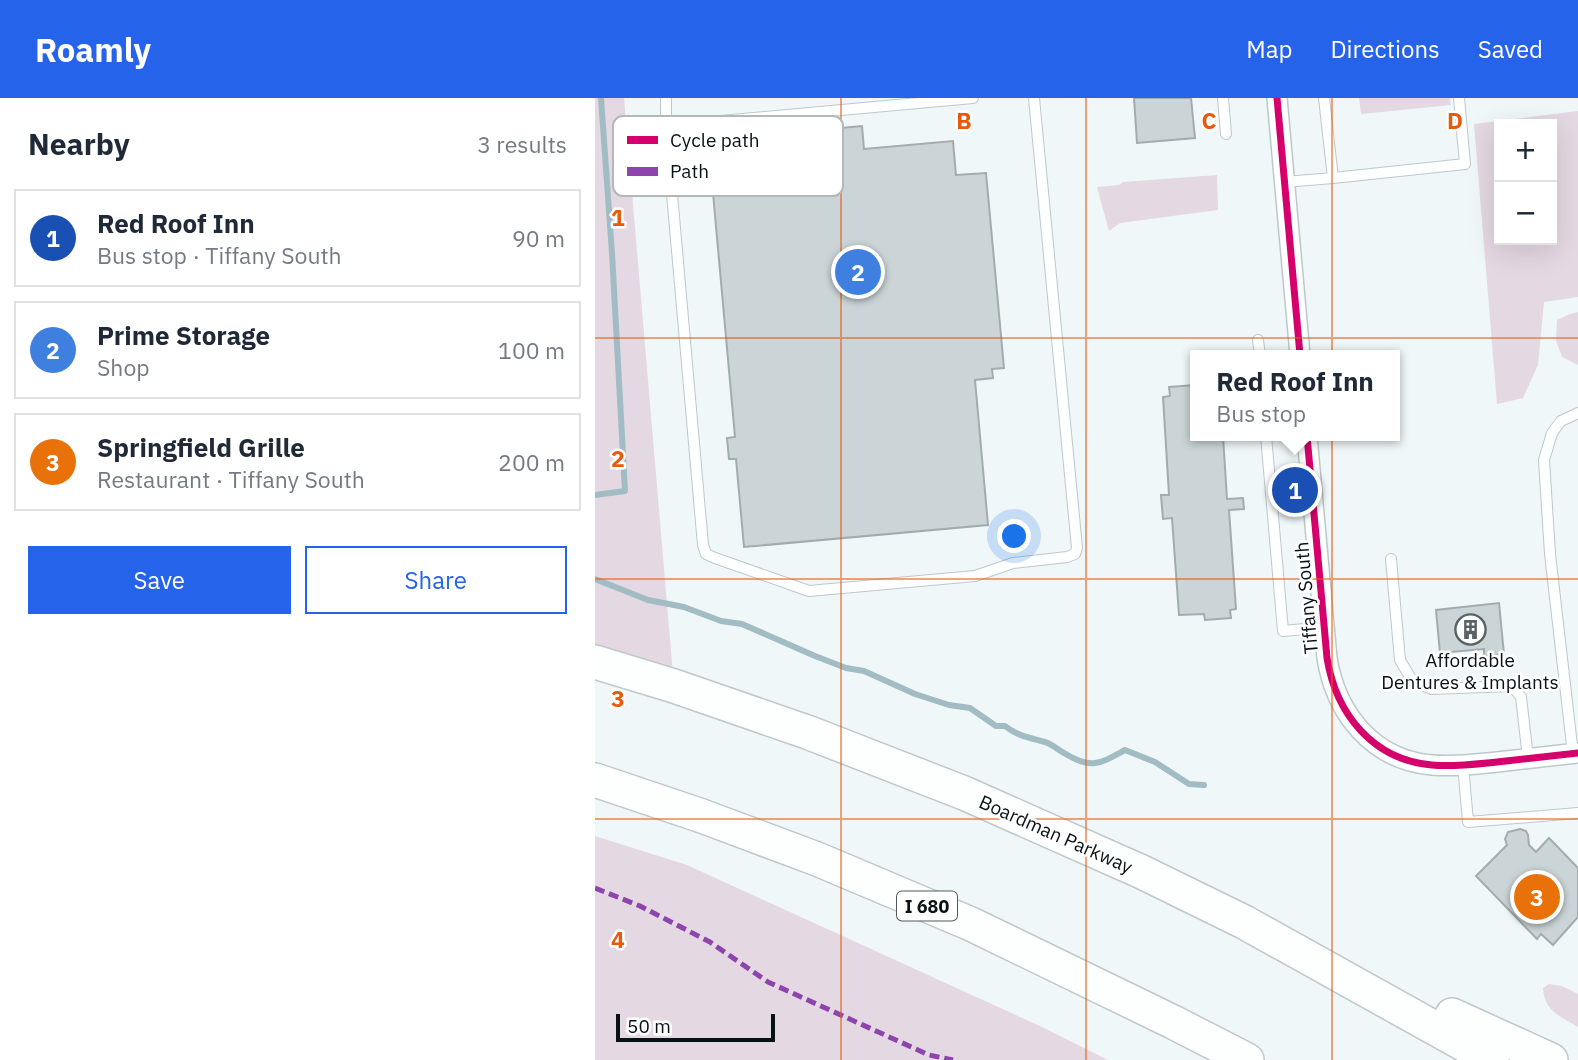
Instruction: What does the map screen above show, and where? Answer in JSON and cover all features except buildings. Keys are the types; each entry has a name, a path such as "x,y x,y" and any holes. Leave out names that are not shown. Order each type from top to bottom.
{"highway":[{"name":"Boardman Parkway","path":"595,662 795,728 964,793 1142,872 1244,922 1492,1060"},
{"name":"I 680","path":"595,780 817,859 971,924 1247,1060"},
{"path":"1244,922 1551,1060"}],"street":[{"path":"1277,98 1300,350"},
{"name":"Tiffany South","path":"1307,441 1329,672 1339,702 1350,719 1366,737 1389,752 1413,762 1432,765 1462,765 1575,753"}],"lane":[{"path":"666,98 666,116"},
{"path":"776,116 973,98"},
{"path":"672,196 703,545 706,554 809,591 975,576 1013,563 1067,557 1075,554 1077,548 1034,98"},
{"path":"1223,98 1226,134"},
{"path":"1324,98 1333,178"},
{"path":"1284,182 1465,164 1459,98"},
{"path":"1258,340 1259,350"},
{"path":"1575,753 1572,696 1551,554 1544,460 1552,433 1561,421 1578,413"},
{"path":"1266,441 1283,631 1325,627"},
{"path":"1391,559 1399,660 1413,682 1433,689 1512,686 1521,697 1528,758"},
{"path":"1462,765 1468,822 1578,813"}],"shaded area":[{"path":"595,98 624,98 626,116 613,116 613,196 632,196 674,686 595,662"},
{"path":"1359,98 1450,98 1451,105 1361,114"},
{"path":"1578,111 1578,297 1544,302 1538,365 1523,398 1497,404 1474,124 1494,122 1494,245 1557,245 1557,119 1514,119"},
{"path":"1217,175 1218,210 1120,223 1109,231 1097,187 1119,185 1123,182"},
{"path":"1578,312 1578,365 1562,357 1556,341 1557,320"},
{"path":"595,836 687,865 1042,1027 1108,1060 595,1060"},
{"path":"1549,984 1562,986 1578,994 1578,1027 1550,1008 1543,988"}],"waterway":[{"path":"595,495 625,491 601,98"},
{"path":"595,579 648,600 684,607 721,621 742,624 815,656 846,668 864,671 915,694 949,705 970,708 996,726 1005,726 1019,734 1048,743 1082,762 1102,762 1125,750 1155,762 1189,784 1204,785"}],"marked path":[{"path":"595,888 640,906 710,942 768,982 929,1055 953,1060"}],"cycle path":[{"path":"1277,98 1300,350"},
{"path":"1307,441 1327,658 1339,698 1361,731 1392,754 1432,765 1473,764 1578,753"}],"place":[{"name":"Prime Storage","path":"858,272"},
{"name":"Red Roof Inn","path":"1295,490"},
{"name":"Affordable Dentures & Implants","path":"1470,629"},
{"name":"Springfield Grille","path":"1537,897"}]}
